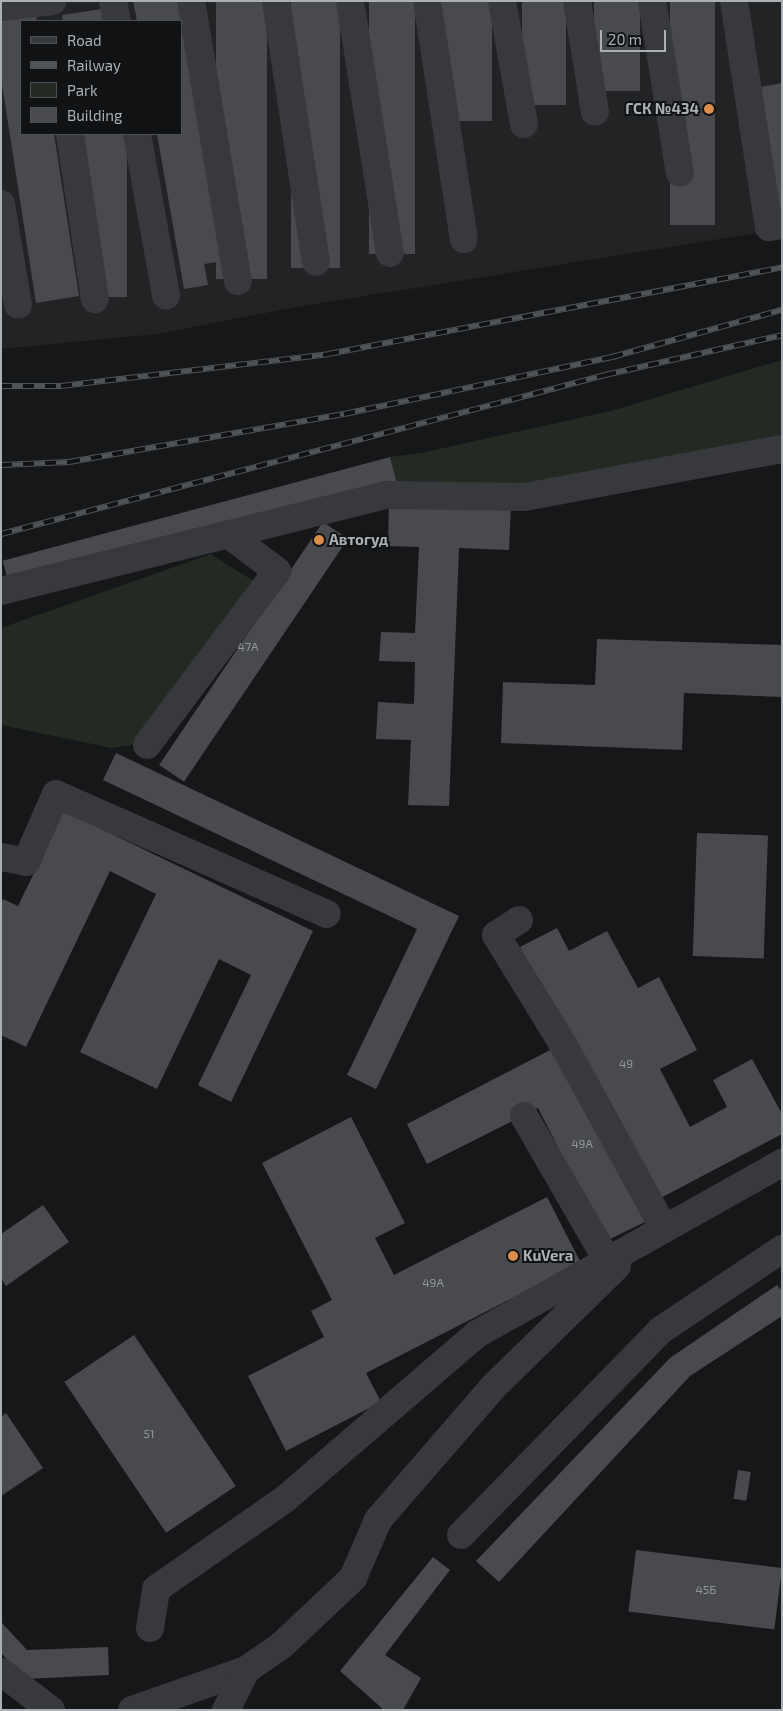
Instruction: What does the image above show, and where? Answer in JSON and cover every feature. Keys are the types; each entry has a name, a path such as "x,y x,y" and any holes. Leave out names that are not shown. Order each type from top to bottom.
{"lane":[{"path":"113,1 117,20"},
{"path":"191,1 238,281"},
{"path":"276,1 316,262"},
{"path":"350,1 390,254"},
{"path":"427,1 464,239"},
{"path":"502,1 524,124"},
{"path":"577,1 595,112"},
{"path":"652,1 680,173"},
{"path":"734,1 769,227 782,225"},
{"path":"1,7 51,2 52,20"},
{"path":"70,135 95,299"},
{"path":"137,135 166,295"},
{"path":"1,204 18,305"},
{"path":"1,591 387,494 525,497 782,449"},
{"path":"147,745 278,571 228,534"},
{"path":"1,857 26,862 56,794 327,914"},
{"path":"519,920 496,935 564,1046 654,1234"},
{"path":"524,1116 607,1260"},
{"path":"150,1628 156,1589 285,1499 478,1334 782,1163"},
{"path":"132,1710 246,1670 282,1645 353,1578 378,1520 494,1386 654,1234"},
{"path":"461,1535 662,1330 782,1249"},
{"path":"226,1710 246,1670"},
{"path":"4,1679 51,1710"}],"shaded area":[{"path":"1,1 782,1 782,229 296,307 157,334 1,349"}],"green space":[{"path":"782,360 782,435 522,485 398,486 390,457 421,453 611,411"},
{"path":"211,554 258,584 138,744 112,748 1,725 1,628"}],"building":[{"path":"133,1 178,1 182,20 137,20"},
{"path":"216,1 267,1 267,279 216,279"},
{"path":"291,1 340,1 340,268 291,268"},
{"path":"369,1 415,1 415,254 369,254"},
{"path":"441,1 492,1 492,121 441,121"},
{"path":"522,1 566,1 566,105 522,105"},
{"path":"594,1 640,1 640,91 594,91"},
{"name":"ГСК №434","path":"670,1 715,1 715,225 670,225"},
{"path":"108,8 110,20 63,20 62,15"},
{"path":"35,11 37,20 20,20 20,135 54,135 79,296 36,303 1,78 1,16"},
{"path":"182,29 224,261 204,264 208,285 184,289 157,135 182,135"},
{"path":"782,83 782,209 777,210 760,87"},
{"path":"80,135 127,135 127,297 80,297"},
{"path":"390,457 398,486 10,590 3,561"},
{"path":"389,501 511,506 509,550 459,548 449,806 408,805 411,740 376,739 378,702 414,704 415,662 379,661 381,632 415,633 419,547 388,546"},
{"path":"323,522 348,539 184,782 159,765"},
{"path":"597,639 782,645 782,697 684,693 682,750 501,743 503,682 595,685"},
{"path":"116,753 459,916 376,1089 347,1075 417,929 103,780"},
{"path":"64,811 313,931 231,1102 198,1085 251,975 219,959 157,1089 80,1052 156,894 110,871 26,1047 1,1035 1,903 3,899 18,906"},
{"path":"697,833 768,835 764,958 693,956"},
{"path":"557,928 569,951 607,931 638,988 659,977 697,1050 660,1069 690,1127 727,1107 713,1080 752,1059 782,1114 782,1134 655,1201 520,947"},
{"path":"558,1046 647,1221 606,1241 538,1108 427,1164 407,1124"},
{"path":"351,1117 405,1223 375,1238 394,1275 547,1197 581,1263 366,1373 381,1402 286,1451 248,1376 324,1337 311,1311 332,1300 262,1163"},
{"path":"43,1205 69,1242 6,1286 1,1278 1,1234"},
{"path":"777,1285 782,1291 782,1316 690,1376 499,1582 476,1561 670,1358"},
{"path":"134,1335 236,1486 166,1533 64,1382"},
{"path":"6,1413 43,1468 1,1496 1,1417"},
{"path":"738,1470 751,1472 746,1501 733,1499"},
{"path":"636,1550 782,1568 774,1629 628,1612"},
{"path":"433,1557 450,1570 385,1655 421,1678 403,1710 384,1710 340,1671"},
{"path":"1,1622 27,1650 108,1647 109,1675 25,1679 1,1653"}],"railway":[{"path":"1,386 61,386 328,354 782,267"},
{"path":"1,465 69,462 344,414 612,357 782,310"},
{"path":"1,534 605,375 782,335"}],"place":[{"name":"ГСК №434","path":"709,109"},
{"name":"Автогуд","path":"319,540"},
{"name":"KuVera","path":"513,1256"}]}
